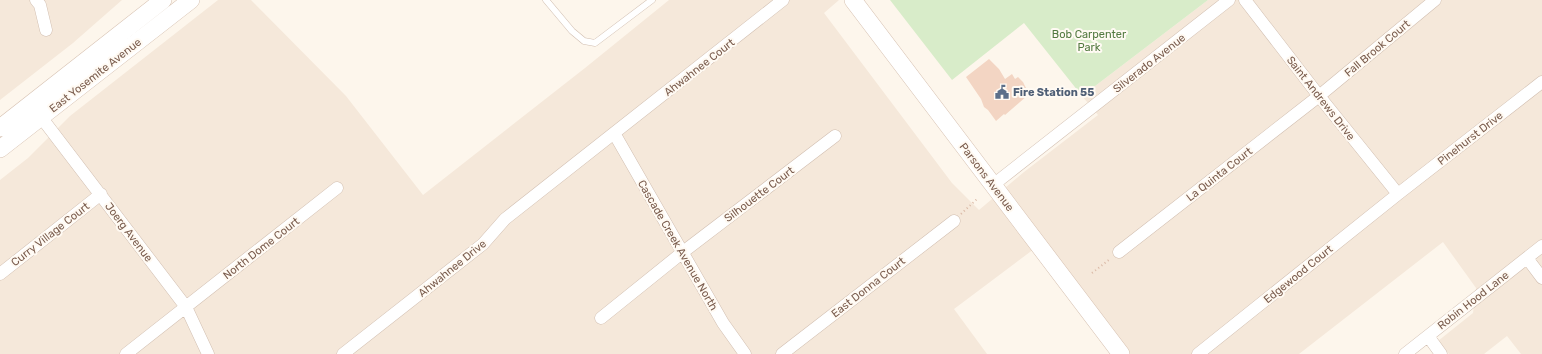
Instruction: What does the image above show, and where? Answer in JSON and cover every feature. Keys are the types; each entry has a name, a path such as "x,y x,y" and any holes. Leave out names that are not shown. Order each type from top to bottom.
{"main road":[{"name":"East Yosemite Avenue","path":"0,128 163,0"},
{"path":"132,46 133,34 176,0"},
{"name":"East Yosemite Avenue","path":"0,149 191,0"},
{"name":"Parsons Avenue","path":"853,0 1121,354"},
{"path":"41,117 41,109 50,99 93,65 96,53"}],"street":[{"path":"36,0 40,5 46,30"},
{"name":"Ahwahnee Court","path":"614,133 783,0"},
{"name":"Silverado Avenue","path":"993,186 1229,0"},
{"name":"Saint Andrews Drive","path":"1245,0 1319,96 1398,194"},
{"name":"Fall Brook Court","path":"1319,96 1435,0"},
{"name":"Pinehurst Drive","path":"1398,194 1542,82"},
{"name":"La Quinta Court","path":"1119,252 1319,96"},
{"name":"Joerg Avenue","path":"41,117 186,307 208,354"},
{"name":"Cascade Creek Avenue North","path":"614,133 723,323 745,354"},
{"name":"Ahwahnee Drive","path":"343,354 483,244 505,219 614,133"},
{"name":"Silhouette Court","path":"601,318 683,252 835,136"},
{"name":"North Dome Court","path":"126,354 337,188"},
{"name":"Curry Village Court","path":"0,274 101,194"},
{"name":"Edgewood Court","path":"1198,354 1398,194"},
{"name":"East Donna Court","path":"782,354 954,221"},
{"name":"Robin Hood Lane","path":"1405,354 1542,246"},
{"path":"1527,258 1542,278"},
{"path":"1428,336 1441,354"}],"lane":[{"path":"546,0 584,42 595,43 652,0"}],"path":[{"path":"954,221 977,198"},
{"path":"1092,273 1119,252"}],"shaded area":[{"path":"0,0 122,0 73,43 0,100"},
{"path":"218,0 251,0 346,96 423,195 669,0 839,0 824,13 952,183 979,210 1024,172 1098,115 1082,96 1208,0 1542,0 1542,354 1521,354 1507,336 1484,354 1449,354 1438,341 1473,313 1476,288 1443,242 1299,354 1126,354 1042,243 954,309 987,354 0,354 0,180 28,158 70,116"}],"green space":[{"name":"Bob Carpenter Park","path":"890,0 1208,0 1082,96 1024,23 952,80"}],"building":[{"name":"Fire Station 55","path":"989,59 999,69 1005,79 1012,74 1015,79 1018,77 1023,82 1026,88 1024,90 1028,95 996,121 984,107 981,99 966,77"}],"place":[{"name":"Fire Station 55","path":"1002,92"}]}
